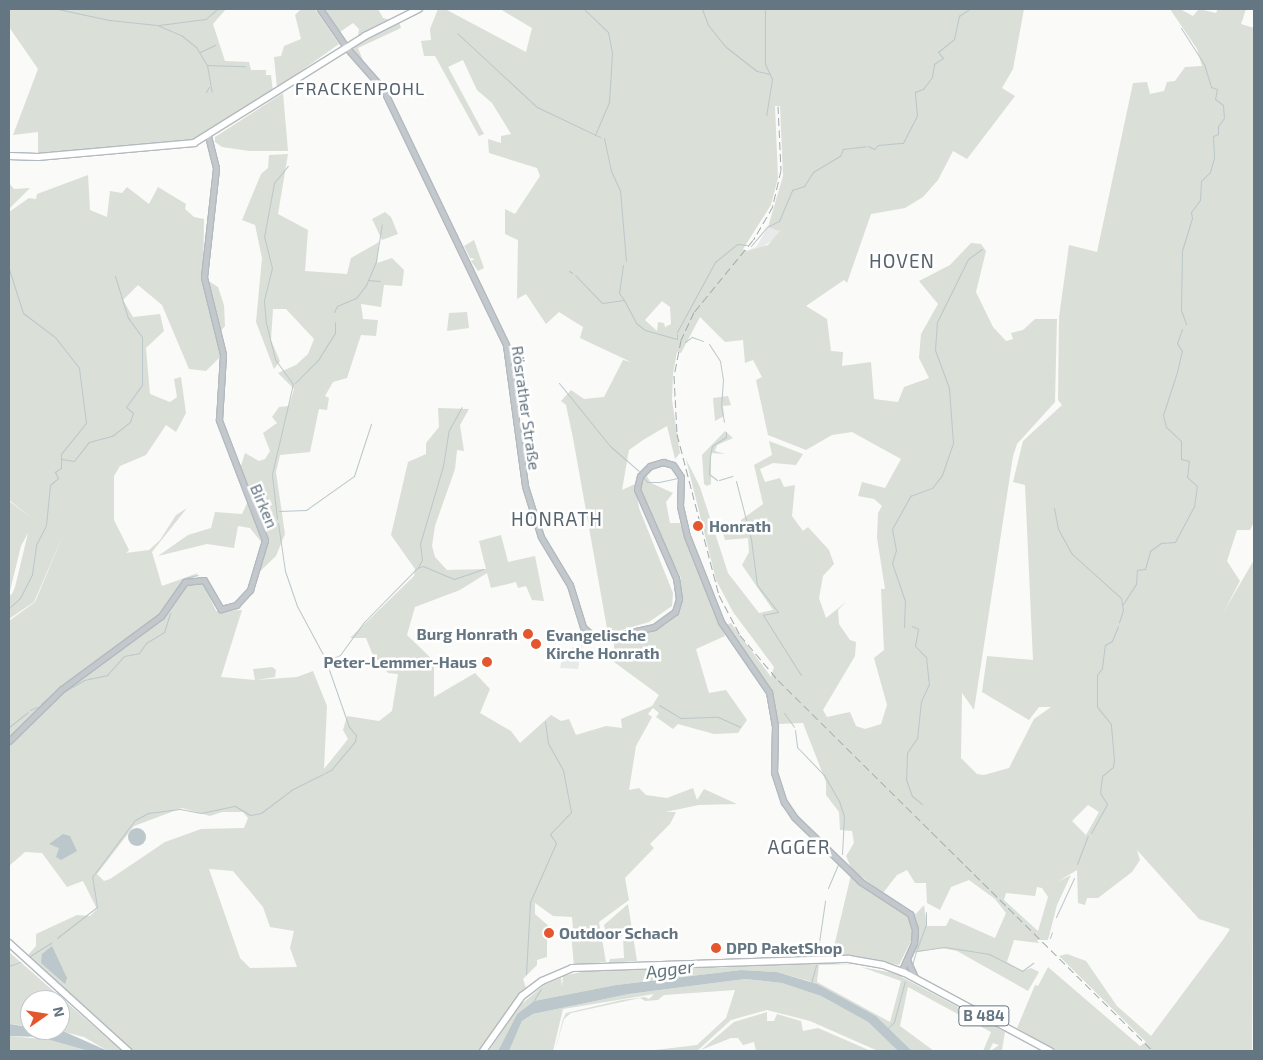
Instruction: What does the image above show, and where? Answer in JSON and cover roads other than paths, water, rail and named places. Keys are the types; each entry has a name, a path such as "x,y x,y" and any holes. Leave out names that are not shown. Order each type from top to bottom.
{"main road":[{"path":"9,156 171,148 208,136 346,48 419,9"},
{"path":"9,943 128,1051"},
{"name":"B 484","path":"483,1051 522,996 550,976 580,967 848,959 901,972 919,980 1050,1051"}],"street":[{"name":"Rösrather Straße","path":"320,9 346,48 383,89 506,345 525,486 544,545 570,585 581,624 594,637 654,627 668,620 678,606 676,578 641,502 637,489 642,473 657,463 673,465 681,477 680,506 692,549 727,633 769,692 774,717 774,772 784,802 794,817 861,882 910,914 915,936 907,960"},
{"name":"Birken","path":"9,741 62,689 161,616 185,582 204,580 216,606 223,609 244,600 252,585 264,540 220,424 223,354 204,278 216,168 208,136"},
{"path":"901,972 907,960"},
{"path":"907,960 909,970 919,980"}],"waterway":[{"path":"58,9 109,20 157,25 181,35 196,47 207,65 212,92"},
{"path":"159,25 206,19 217,9"},
{"path":"584,9 608,32 612,53 609,102 595,135"},
{"path":"702,9 708,25 726,47 757,71 770,74"},
{"path":"765,9 765,64 772,79 766,116"},
{"path":"868,146 874,149 878,145 903,143 917,116 915,92 923,89 932,77 934,64 943,58 938,52 954,39 959,16 968,10"},
{"path":"1181,28 1204,64 1211,87 1217,89 1215,99 1223,105 1224,118 1218,126 1218,134 1213,136 1214,158 1210,172 1201,181 1200,200 1191,212 1192,218 1182,251 1181,310 1186,324"},
{"path":"457,33 537,107 600,137"},
{"path":"200,52 215,45"},
{"path":"207,65 245,66"},
{"path":"206,92 209,87"},
{"path":"604,138 611,171 620,190 626,261"},
{"path":"840,156 843,149 866,146"},
{"path":"751,246 767,227 779,221 792,190 804,186 813,172 840,156"},
{"path":"272,474 293,384 275,359 266,324 264,300 272,268 264,237 274,183 288,166"},
{"path":"334,312 337,306 356,298 366,285 376,261 382,224"},
{"path":"677,332 715,262 737,244 747,245"},
{"path":"904,627 905,601 892,563 896,550 892,529 910,496 932,488 942,475 953,443 949,388 935,350 937,322 968,259 982,249"},
{"path":"623,265 619,293 624,300"},
{"path":"9,269 23,313 55,337 79,368 86,423 61,454 61,459"},
{"path":"575,275 602,303 624,300 636,323 645,330 676,339"},
{"path":"9,608 20,598 32,574 36,545 46,525 50,485 58,478 55,472 61,468 61,459 74,461 89,442 112,436 130,422 133,413 126,407 142,385 142,337 128,318 115,276"},
{"path":"368,280 380,281"},
{"path":"295,383 318,360 335,333 335,322"},
{"path":"1123,604 1136,584 1137,570 1145,569 1150,551 1161,543 1175,542 1194,507 1197,486 1187,477 1189,461 1181,459 1181,441 1166,427 1163,415 1182,351 1177,343 1182,329"},
{"path":"677,334 677,339"},
{"path":"685,342 692,337 703,341"},
{"path":"709,344 720,361 723,379 721,405 724,422"},
{"path":"559,383 610,446 639,471"},
{"path":"418,567 422,560 420,544 443,466 449,430 462,407"},
{"path":"279,511 306,510 354,476 371,424"},
{"path":"717,480 709,474 712,446 726,437 726,432"},
{"path":"272,475 277,519"},
{"path":"719,480 732,476"},
{"path":"643,477 647,482 659,482 678,478"},
{"path":"736,481 751,539 757,585 778,612 763,615 801,675"},
{"path":"1054,508 1058,529 1072,554 1121,598 1123,610 1119,622"},
{"path":"278,523 285,571 297,606 326,660"},
{"path":"327,661 340,655 364,622 417,568 423,566 454,579 483,569"},
{"path":"185,578 198,575"},
{"path":"170,598 182,580"},
{"path":"60,694 84,680 107,675 124,656 139,653 146,643 164,632 170,613"},
{"path":"912,626 918,629 915,646 926,657 929,684 921,701 917,738 907,753 906,779 912,796 922,804"},
{"path":"1091,833 1107,804 1100,793 1102,776 1113,767 1114,760 1111,724 1097,707 1097,675 1102,668 1105,645 1112,641 1118,626"},
{"path":"57,938 97,907 92,877 135,820 148,813 180,809 201,813 235,806 250,815 261,813 291,790 331,770 355,741 356,735 349,727 327,664"},
{"path":"41,704 49,697"},
{"path":"659,705 681,718 718,717 740,727"},
{"path":"30,710 37,707"},
{"path":"9,727 28,712"},
{"path":"784,713 794,727"},
{"path":"526,974 530,902 556,843 550,834 571,812 563,770 548,743 545,721"},
{"path":"795,730 797,747 824,775 839,801 844,816 842,854"},
{"path":"1077,864 1088,836"},
{"path":"828,888 838,864"},
{"path":"1056,917 1074,878"},
{"path":"817,956 825,901"},
{"path":"917,949 926,924 926,912"},
{"path":"1050,938 1052,932"},
{"path":"30,956 51,943"},
{"path":"912,965 916,951 945,947 989,954 1022,971 1033,963"},
{"path":"9,966 20,962"},
{"path":"811,983 816,965"},
{"path":"888,1028 894,1022 905,981"},
{"path":"534,1000 541,989"}],"railway":[{"path":"778,106 781,170 773,206 753,240 694,312 681,340 674,376 677,434 719,595 740,635 778,680 1153,1051"}],"place":[{"name":"Honrath","path":"698,526"},
{"name":"Burg Honrath","path":"528,634"},
{"name":"Evangelische Kirche Honrath","path":"536,644"},
{"name":"Peter-Lemmer-Haus","path":"487,662"},
{"name":"Outdoor Schach","path":"549,933"},
{"name":"DPD PaketShop","path":"716,948"}],"district":[{"name":"FRACKENPOHL","path":"360,88"},
{"name":"HOVEN","path":"902,261"},
{"name":"HONRATH","path":"557,519"},
{"name":"AGGER","path":"799,847"}],"water label":[{"name":"Agger","path":"670,969"}]}
